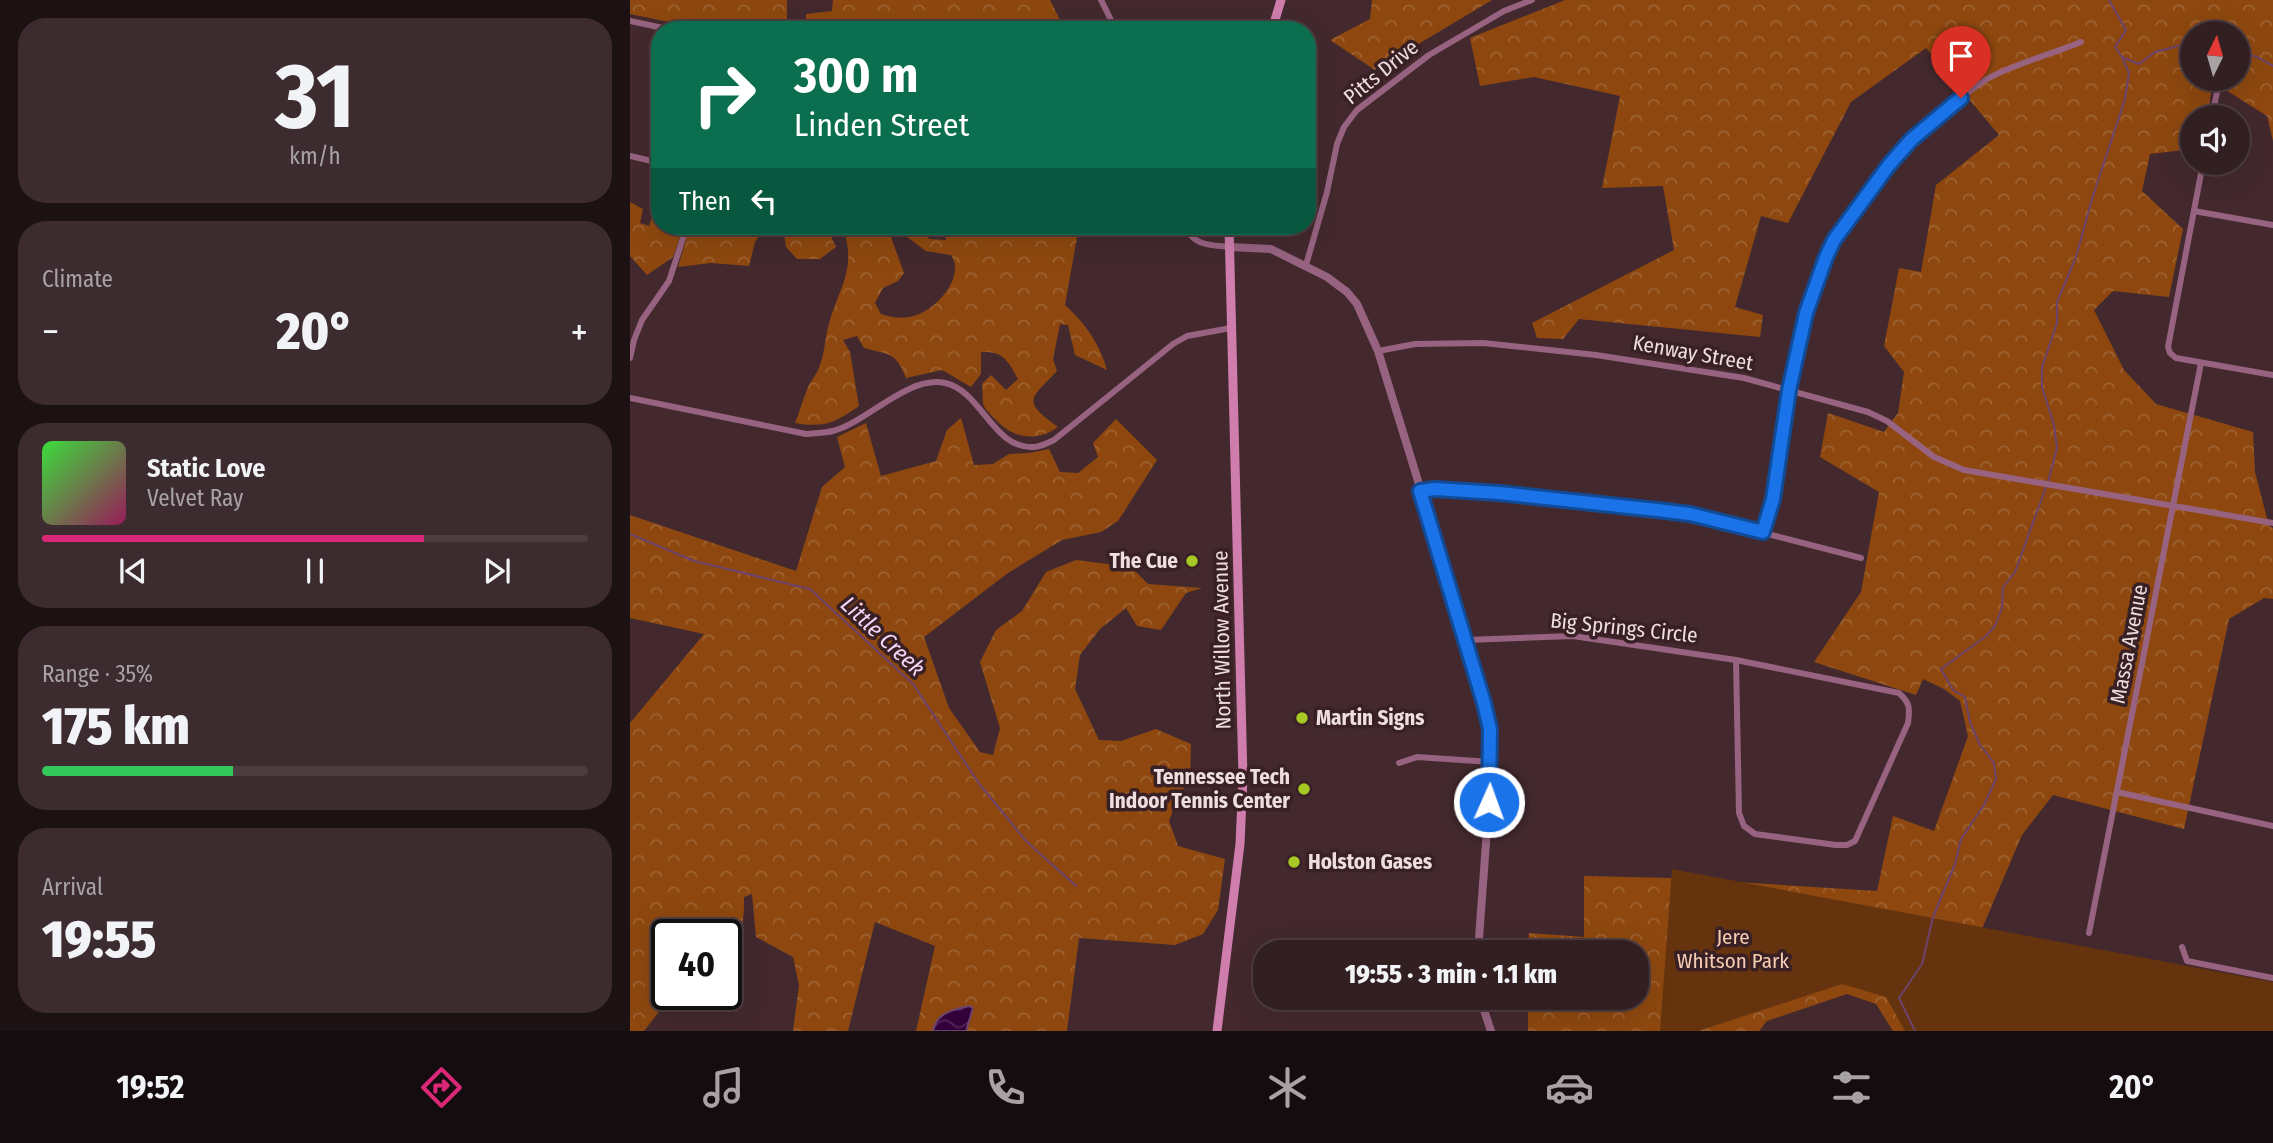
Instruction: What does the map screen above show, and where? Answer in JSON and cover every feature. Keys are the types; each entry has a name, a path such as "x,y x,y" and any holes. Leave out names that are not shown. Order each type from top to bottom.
{"main road":[{"path":"1275,21 1281,0"},
{"name":"North Willow Avenue","path":"1217,1031 1239,854 1243,778 1229,235"}],"street":[{"path":"1101,0 1112,21"},
{"name":"Pitts Drive","path":"1316,230 1337,144 1357,110 1429,55 1504,11 1532,0"},
{"path":"630,21 651,25"},
{"path":"1763,532 1773,499 1789,390 1806,313 1834,240 1889,165 1911,140 1987,79 2081,42"},
{"path":"2214,105 2217,92"},
{"path":"630,156 651,161"},
{"path":"2201,175 2168,346 2170,353 2176,358 2273,374"},
{"path":"2194,211 2273,225"},
{"path":"630,358 642,320 669,281 684,235"},
{"path":"1190,235 1204,244 1271,249 1327,277 1347,292 1357,304 1378,351 1466,640 1490,729 1491,762 1479,940"},
{"name":"Pitts Drive","path":"1306,265 1315,235"},
{"path":"630,398 806,434 834,431 911,388 928,382 945,383 960,388 1000,432 1016,444 1035,447 1054,440 1180,340 1187,336 1231,328"},
{"name":"Kenway Street","path":"1378,351 1415,344 1483,343 1596,355 1704,371 1789,390 1868,412 1887,421 1934,457 1964,470 2273,523"},
{"name":"Massa Avenue","path":"2089,933 2201,363"},
{"path":"1420,491 1435,489 1499,493 1690,514 1861,558"},
{"name":"Big Springs Circle","path":"1466,640 1573,636 1736,660 1899,692 1910,706 1908,723 1855,841 1847,845 1807,842 1755,834 1744,825 1739,813 1736,660"},
{"path":"1399,764 1417,757 1491,762"},
{"path":"2118,792 2273,825"},
{"path":"2182,947 2187,961 2273,978"},
{"path":"1484,1010 1491,1031"}],"green space":[{"path":"630,0 787,0 787,21 664,21 630,14"},
{"path":"833,0 1050,0 1060,21 806,21 806,14 832,11"},
{"path":"1372,0 1492,0 1375,70 1330,40 1370,19"},
{"path":"1565,0 2273,0 2273,141 2267,116 2227,91 2250,91 2250,21 2180,21 2180,91 2211,91 2209,105 2180,105 2180,151 2150,154 2142,191 2183,229 2169,297 2113,291 2094,310 2124,370 2156,404 2253,432 2255,472 2269,526 2273,528 2273,599 2264,598 2229,619 2184,829 2053,795 2022,835 1981,931 1980,1031 1893,1031 1876,1004 1847,994 1767,1021 1759,1031 1528,1031 1528,1010 1649,1010 1649,940 1529,940 1529,933 1584,937 1584,876 1674,878 1877,891 1893,816 1934,831 1968,736 1960,701 1944,689 1923,679 1916,695 1814,662 1861,592 1879,492 1820,457 1828,413 1884,432 1898,413 1904,372 1884,346 1899,268 1921,272 1936,185 1999,135 1926,48 1851,102 1788,223 1761,216 1735,307 1763,315 1760,337 1579,319 1563,339 1537,338 1532,323 1674,250 1663,186 1602,188 1620,96 1534,77 1480,86 1470,38"},
{"path":"630,202 643,209 640,223 649,226 651,220 651,235 681,235 673,257 647,275 630,256"},
{"path":"687,235 759,235 749,266 711,263 678,267"},
{"path":"784,235 830,235 836,247 820,259 797,259 786,247"},
{"path":"845,235 890,235 904,273 898,281 883,288 875,303 881,314 902,318 925,311 941,298 952,282 955,264 951,255 926,251 904,235 924,235 930,239 946,240 945,235 1077,235 1065,305 1091,334 1107,370 1075,355 1068,325 1060,324 1053,359 1057,371 1035,395 1034,400 1039,412 1058,427 1041,435 1025,436 1009,431 984,406 982,384 991,375 1006,390 1018,379 1008,362 1000,355 981,352 981,374 971,387 942,370 906,378 895,359 864,348 857,336 843,340 850,352 859,406 829,423 795,423 808,387 818,371 830,320 846,275"},
{"path":"961,418 974,465 993,464 1009,454 1049,449 1060,472 1078,473 1098,457 1093,443 1116,419 1157,460 1118,521 1101,532 1062,540 1008,573 924,637 949,708 980,752 993,755 1000,728 980,662 996,630 1022,611 1046,572 1076,560 1131,567 1148,584 1202,588 1186,593 1161,630 1137,626 1126,608 1100,629 1080,655 1075,689 1099,740 1121,741 1156,729 1191,744 1190,782 1179,793 1169,821 1178,846 1225,859 1218,910 1203,934 1175,945 1079,938 1067,1031 916,1031 935,946 875,922 848,1031 793,1031 799,985 793,957 756,937 752,894 744,897 742,924 742,919 651,919 651,1010 660,1010 644,1031 630,1031 630,723 704,634 630,618 630,515 796,571 822,487 845,467 837,437 866,423 881,476 936,461 947,430"},
{"name":"Jere Whitson Park","path":"1672,869 2273,982 2273,1031 1905,1031 1886,997 1842,984 1698,1031 1660,1031"}],"water":[{"path":"969,1006 973,1008 966,1031 933,1031 942,1016"}],"waterway":[{"path":"2109,0 2126,30 2115,47 2122,57 2139,64 2155,52 2180,45"},
{"path":"2250,55 2273,66"},
{"path":"2048,482 2057,448 2054,425 2042,387 2042,367 2057,323 2057,302 2076,257 2125,99 2129,73 2122,57"},
{"path":"1915,1031 1899,998 1922,964 1933,917 1955,864 1961,839 1984,805 1996,779 1994,763 1980,745 1970,722 1965,697 1953,690 1941,669 1986,636 1995,626 2002,608 2003,587 2015,572 2046,487"},
{"name":"Little Creek","path":"630,534 694,561 810,589 913,684 980,785 1027,842 1076,886"}],"place":[{"name":"The Cue","path":"1192,561"},
{"name":"Martin Signs","path":"1302,718"},
{"name":"Tennessee Tech Indoor Tennis Center","path":"1304,789"},
{"name":"Holston Gases","path":"1294,862"}],"route":[{"path":"1489,802 1490,729 1420,491 1435,489 1499,493 1657,510 1690,514 1763,532 1773,499 1789,390 1806,313 1826,257 1834,240 1889,165 1911,140 1961,98"}]}
